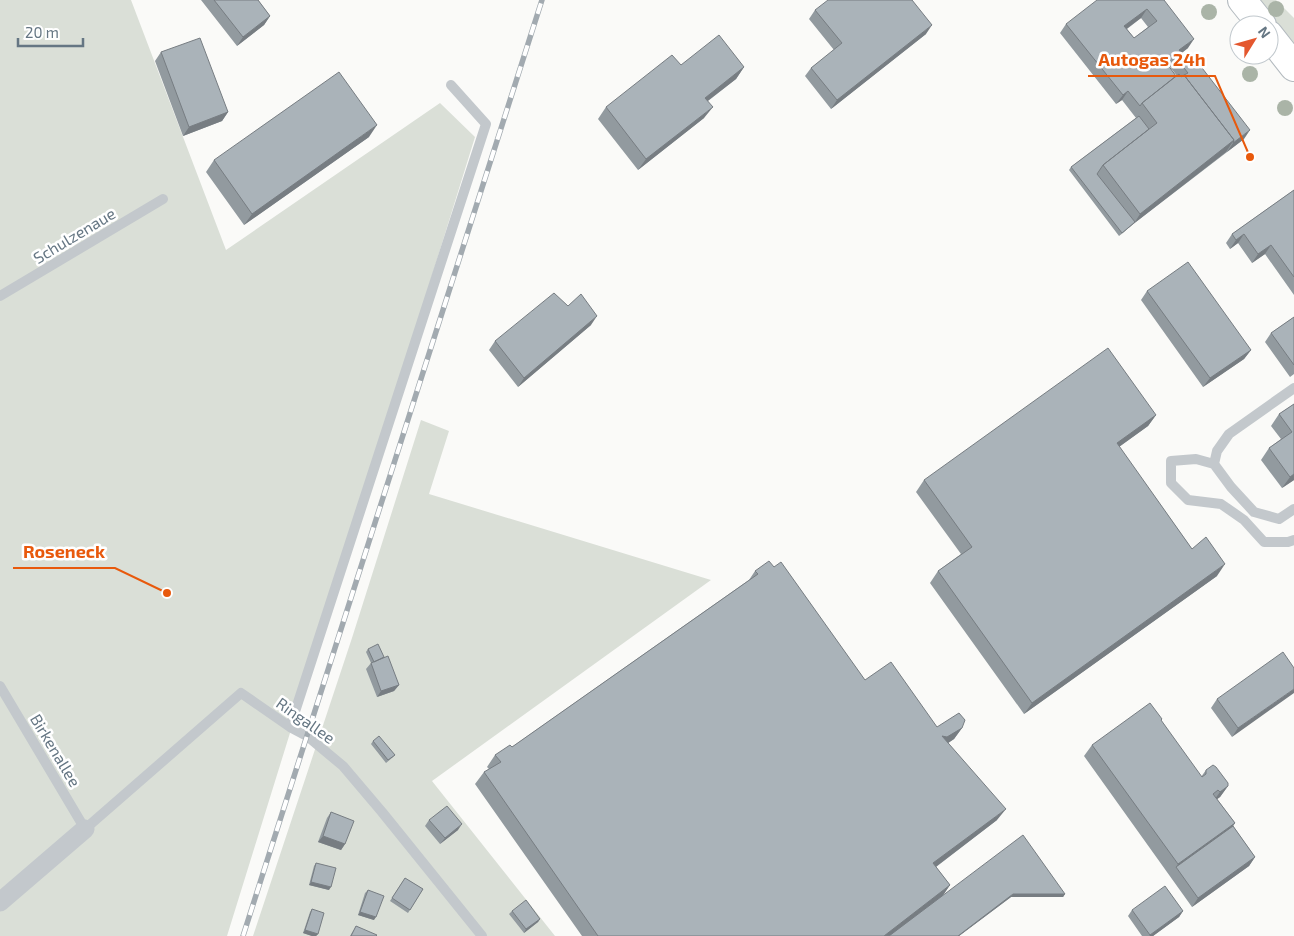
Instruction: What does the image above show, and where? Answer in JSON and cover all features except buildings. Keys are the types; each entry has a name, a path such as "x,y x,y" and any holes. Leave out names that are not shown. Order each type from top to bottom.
{"main road":[{"path":"1242,0 1254,15"},
{"path":"1279,48 1294,67"}],"street":[{"path":"0,902 85,830"}],"lane":[{"path":"290,727 486,124 451,85"},
{"name":"Schulzenaue","path":"0,296 163,199"},
{"path":"1214,464 1217,451 1229,434 1294,388"},
{"path":"1294,509 1279,519 1254,512 1231,487 1214,464 1196,459 1171,461 1170,483 1188,500 1221,504 1244,520 1264,542 1288,542 1294,540"},
{"name":"Birkenallee","path":"0,686 85,830"},
{"name":"Ringallee","path":"85,830 241,693 290,727 307,736 343,766 482,936"}],"shaded area":[{"path":"0,0 131,0 226,250 440,103 475,137 227,936 0,936"},
{"path":"1259,0 1276,0 1294,18 1294,45 1279,26 1279,15 1271,15"},
{"path":"421,420 449,431 429,494 711,580 432,781 555,936 253,936 352,638"}],"railway":[{"path":"243,936 542,0"}],"place":[{"name":"Autogas 24h","path":"1250,157"},
{"name":"Roseneck","path":"167,593"}]}
